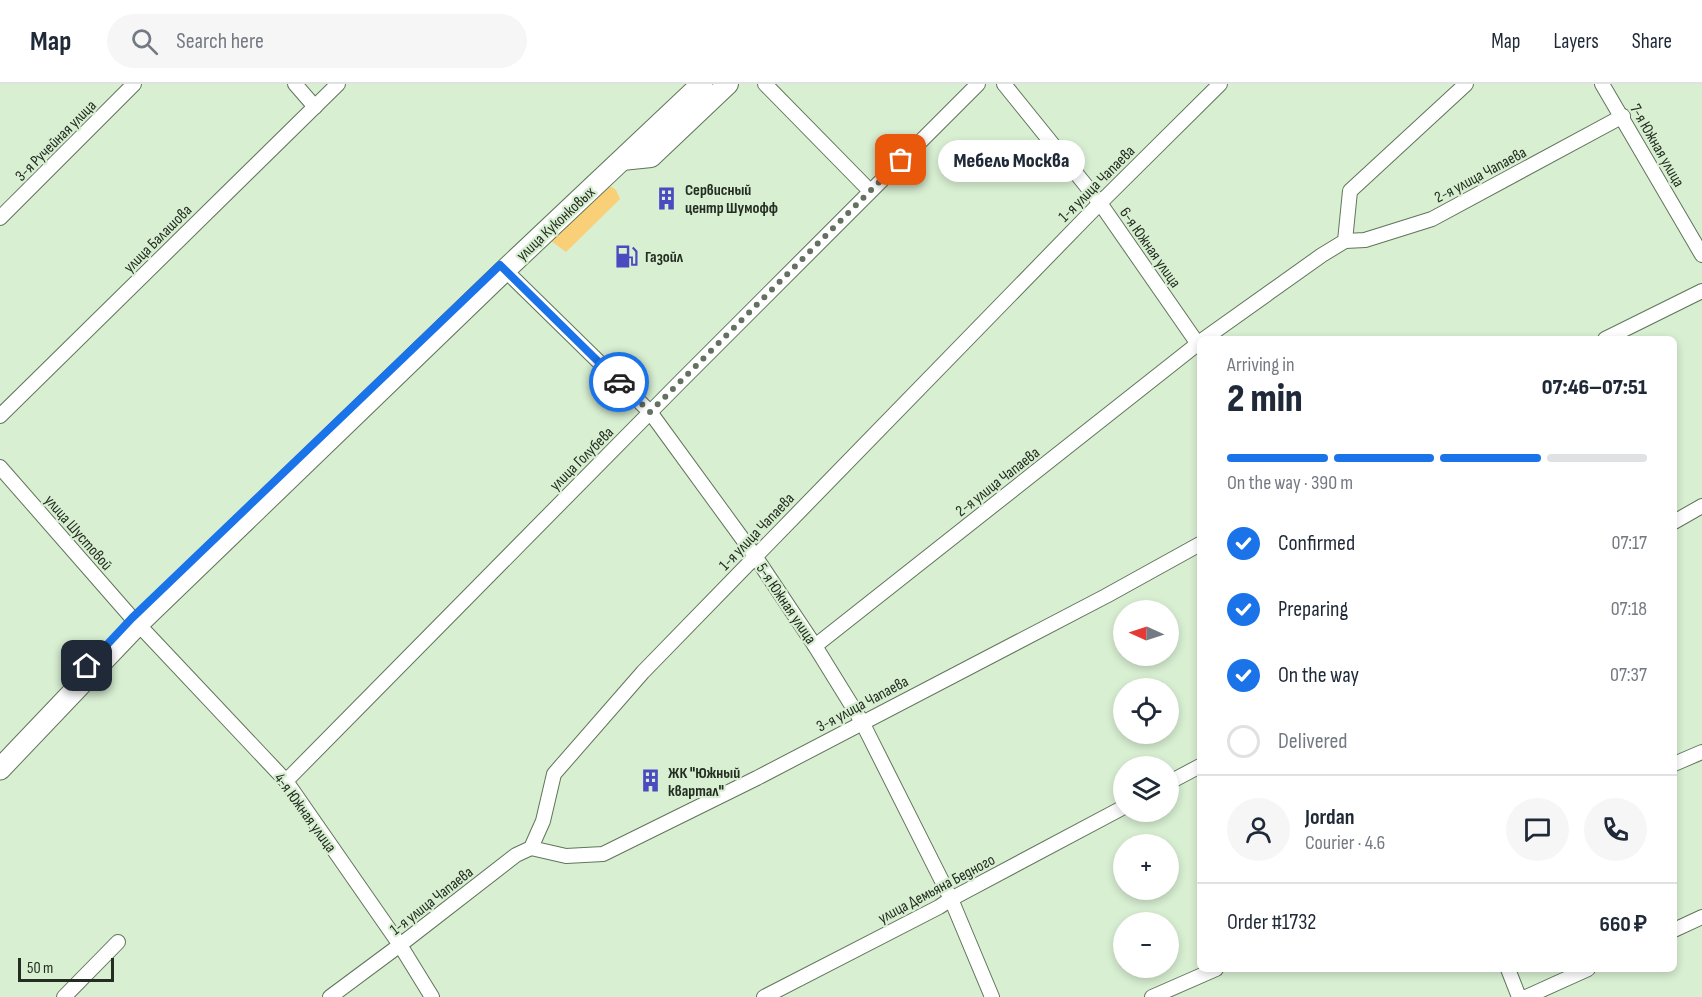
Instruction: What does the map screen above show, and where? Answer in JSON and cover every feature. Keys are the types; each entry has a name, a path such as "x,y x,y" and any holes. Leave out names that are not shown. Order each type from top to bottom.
{"main road":[{"name":"улица Куконковых","path":"0,756 135,621 690,84"},
{"name":"улица Куконковых","path":"502,267 622,160 702,84"},
{"name":"улица Куконковых","path":"0,769 135,621"}],"street":[{"name":"3-я Ручейная улица","path":"0,218 134,84"},
{"path":"295,84 315,107"},
{"name":"улица Балашова","path":"0,416 338,84"},
{"path":"622,160 651,157 728,84"},
{"path":"765,84 870,191"},
{"name":"улица Голубева","path":"286,781 978,84"},
{"name":"6-я Южная улица","path":"1004,84 1100,202 1197,339"},
{"name":"1-я улица Чапаева","path":"330,997 516,855 531,848 543,821 554,774 643,672 1100,202 1220,84"},
{"path":"1345,241 1350,191 1466,84"},
{"name":"7-я Южная улица","path":"1602,84 1623,116 1702,255"},
{"name":"2-я улица Чапаева","path":"1210,336 1345,241 1365,240 1432,219 1623,116"},
{"name":"5-я Южная улица","path":"502,267 650,412 756,556 862,722 951,899 992,997"},
{"path":"1611,336 1702,291"},
{"name":"2-я улица Чапаева","path":"815,646 1197,345"},
{"name":"улица Шустовой","path":"0,467 135,621"},
{"path":"1677,520 1702,506"},
{"name":"3-я улица Чапаева","path":"531,848 566,856 603,854 757,778 1106,596 1197,546"},
{"name":"4-я Южная улица","path":"135,621 286,781 400,945 432,997"},
{"path":"1677,763 1702,752"},
{"path":"1179,777 1197,768"},
{"name":"улица Демьяна Бедного","path":"764,997 1113,813"},
{"path":"1677,929 1702,917"},
{"path":"64,997 118,942"},
{"path":"1152,997 1209,972"},
{"path":"1509,972 1519,997"},
{"path":"1526,997 1581,972"}],"shaded area":[{"path":"612,187 620,199 566,252 551,241 604,188"}],"way so far":[{"path":"619,382 650,412 901,160"}],"place":[{"name":"Мебель Москва","path":"901,160"},
{"name":"Сервисный центр Шумофф","path":"667,198"},
{"name":"Газойл","path":"627,256"},
{"name":"ЖК \"Южный квартал\"","path":"650,781"}],"route":[{"path":"87,666 132,618 500,265 619,382"}]}
